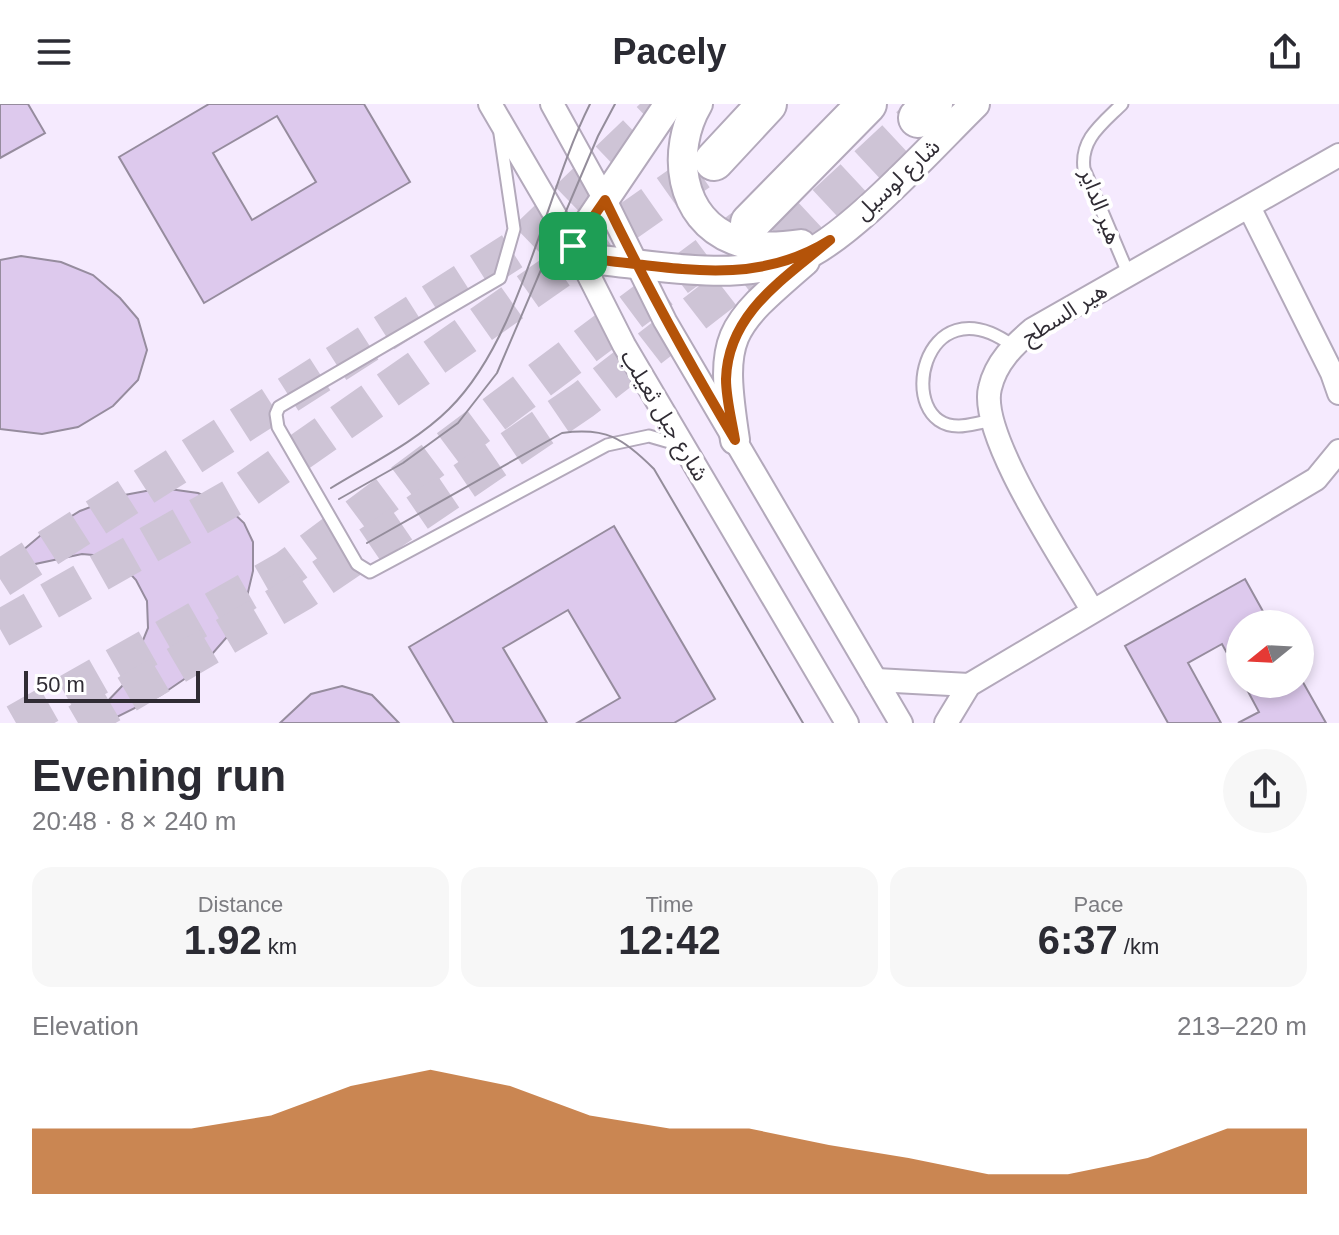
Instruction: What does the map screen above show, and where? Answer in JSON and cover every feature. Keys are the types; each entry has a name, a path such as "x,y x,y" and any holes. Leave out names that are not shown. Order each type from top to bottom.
{"highway":[{"path":"714,161 767,104"},
{"path":"750,223 867,104"}],"street":[{"path":"552,104 605,200 665,321 901,723"},
{"path":"577,252 605,200 669,104"},
{"path":"698,104 687,124 681,166 693,202 711,225 732,240 755,246 776,247 830,240"},
{"name":"شارع لوسيل","path":"577,252 692,271 756,268 801,258 830,240 867,209 975,104"},
{"name":"شارع جبل ثعيلب","path":"494,109 577,252 624,345 847,723"},
{"name":"هير السطح","path":"1092,610 1001,450 990,421 989,390 999,366 1013,346 1033,329 1128,273 1250,209 1339,155"},
{"path":"1250,209 1332,373 1339,393"},
{"path":"735,440 726,381 730,346 739,326 751,308 830,240"},
{"path":"946,723 969,685 1316,479 1339,451"},
{"path":"876,680 969,685"}],"lane":[{"name":"هير الداير","path":"1122,104 1087,141 1082,152 1084,169 1128,273"},
{"path":"494,109 514,229 500,278 279,407 276,414 278,427 357,564 370,572 607,445 631,437 649,436 684,446"},
{"path":"990,421 957,427 940,420 927,405 920,383 926,358 941,340 968,326 990,330 1013,346"}],"building":[{"path":"0,104 28,104 45,133 0,158"},
{"path":"209,104 364,104 410,182 204,303 119,157","holes":["277,116 316,182 252,220 213,153"]},
{"path":"21,256 61,262 93,275 120,298 138,319 147,350 138,380 113,406 78,427 42,434 0,429 0,260"},
{"path":"162,488 198,493 226,506 244,523 253,542 253,571 245,605 227,637 199,669 161,695 109,721 102,707 126,682 148,628 147,601 136,580 124,567 104,556 82,554 21,567 16,556 41,535 80,511 119,496"},
{"path":"614,526 715,699 674,723 577,723 620,698 568,610 503,648 547,723 454,723 409,647"},
{"path":"1245,579 1262,610 1226,610 1226,651 1222,644 1188,663 1221,723 1168,723 1125,646"},
{"path":"342,686 372,695 399,723 280,723 311,694"},
{"path":"1252,698 1312,698 1326,723 1238,723 1259,712"}],"tunnel":[{"path":"0,579 519,247 660,111"},
{"path":"78,723 303,591 583,400 774,252 918,118"},
{"path":"0,629 244,491 714,161"},
{"path":"16,723 287,569 750,223"}],"tram line":[{"path":"331,488 423,431 449,409 474,379 514,305 590,104"},
{"path":"339,499 403,463 458,423 497,373 598,136 615,104"},
{"path":"367,543 562,433 591,432 613,437 633,449 654,469 803,723"}],"route":[{"path":"573,246 580,258 635,263 692,271 729,271 801,258 830,240 751,308 739,326 730,346 726,381 735,440 665,321 635,263 605,200 573,246"}]}
